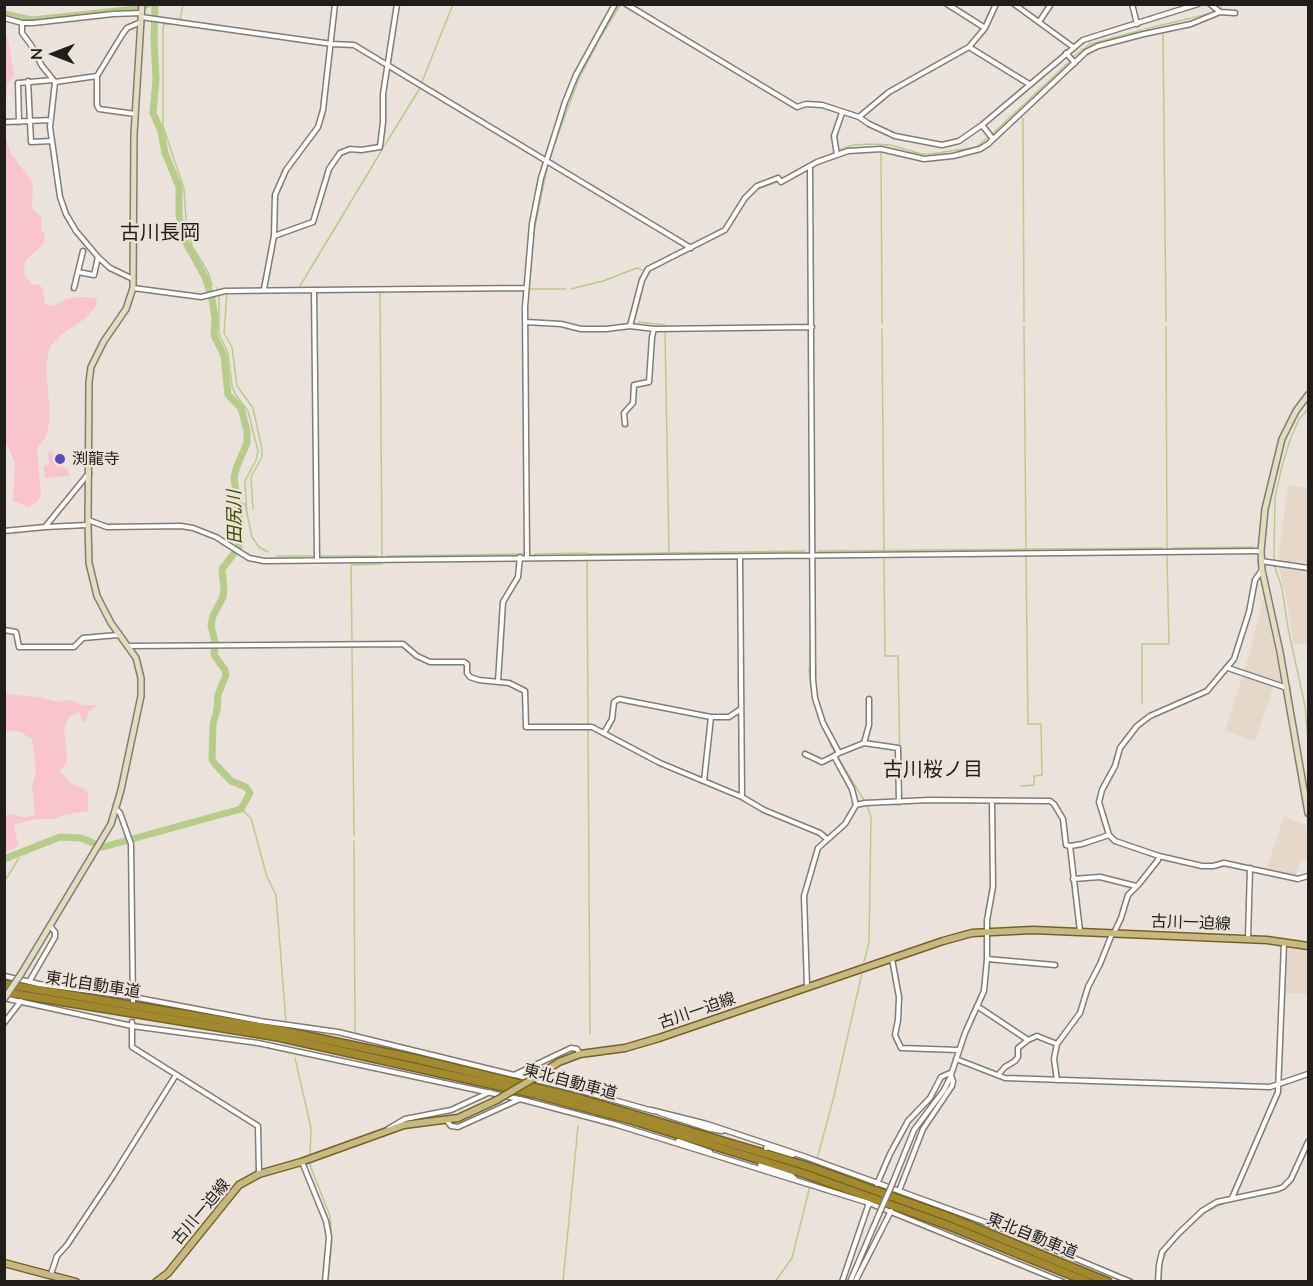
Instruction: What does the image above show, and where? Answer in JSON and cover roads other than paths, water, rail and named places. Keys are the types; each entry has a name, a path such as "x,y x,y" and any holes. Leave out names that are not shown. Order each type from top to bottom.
{"highway":[{"name":"東北自動車道","path":"4,984 279,1030 417,1059 578,1098 817,1170 949,1217 1108,1281"},
{"name":"東北自動車道","path":"4,992 278,1037 535,1094 631,1120 804,1174 967,1233 1088,1281"}],"main road":[{"name":"古川一迫線","path":"156,1281 168,1273 239,1185 259,1174 413,1123 447,1121 468,1115 559,1062 580,1054 636,1045 943,941 987,931 1033,930 1248,939 1308,946"},
{"path":"4,1263 76,1281"}],"street":[{"path":"264,289 274,236 274,203 284,174 318,127 322,117 335,4"},
{"path":"274,236 314,222 329,169 340,153 350,149 380,147 383,94 398,4"},
{"path":"527,557 526,288 532,224 546,159 565,102 576,75 615,4"},
{"path":"626,4 797,107 806,104 822,105 859,117 895,136 942,145 958,141 982,125 1073,47 1091,36 1198,4"},
{"path":"946,4 985,28"},
{"path":"859,117 889,92 969,47 985,28 996,4"},
{"path":"1014,4 1073,47"},
{"path":"1039,22 1051,4"},
{"path":"1132,4 1144,34"},
{"path":"1210,4 1220,12"},
{"path":"630,326 644,273 652,266 724,230 745,198 757,186 778,178 781,182 810,166 848,152 881,149 918,158 971,153 988,144 1093,48 1191,24 1220,12 1235,13"},
{"path":"135,114 99,109 97,76 122,35 141,13"},
{"path":"141,13 133,154 133,288 126,309 104,341 92,367 89,382 88,522 89,563 97,596 118,635 128,646 140,668 142,687 117,810 101,843 4,999 132,1024 258,1043 520,1099 650,1135 869,1203 1003,1253 1063,1281"},
{"path":"4,18 22,23 141,13 160,20 332,44 354,45 691,248"},
{"path":"22,23 22,33 38,60 55,81 50,120 60,197 66,214 76,231 98,257 110,268 133,279"},
{"path":"969,47 1029,84"},
{"path":"1066,53 1075,63"},
{"path":"19,122 17,85 20,82 97,76"},
{"path":"28,81 31,142 52,141"},
{"path":"837,155 834,136 842,113"},
{"path":"6,122 50,120"},
{"path":"982,125 993,139"},
{"path":"810,166 814,688 823,723 852,789 856,806"},
{"path":"74,288 84,251"},
{"path":"78,272 94,275 98,257"},
{"path":"133,288 184,296 207,296 225,291 264,289 526,288"},
{"path":"314,290 317,560"},
{"path":"526,322 561,324 581,329 630,326 654,329 811,327"},
{"path":"625,424 624,413 633,402 634,386 649,382 654,329"},
{"path":"1308,395 1296,411 1282,439 1265,509 1261,551 1262,570 1287,688 1308,813"},
{"path":"45,527 89,472"},
{"path":"4,531 88,522 107,527 181,526 216,537 257,561 1261,551"},
{"path":"740,556 742,797"},
{"path":"498,682 502,642 502,602 518,577 520,558"},
{"path":"1262,561 1308,568"},
{"path":"1262,570 1255,580 1239,646 1228,668 1208,691 1150,716 1137,726 1123,744 1115,766 1099,795 1100,808 1109,835 1115,841 1159,856 1202,866 1224,863 1298,879 1308,876"},
{"path":"4,630 16,632 19,647 74,647 83,638 118,635"},
{"path":"128,646 399,643 430,662 464,662 467,664 467,673 470,677 509,683 525,691 526,727 588,726 660,763 820,833 826,839"},
{"path":"1228,668 1287,688"},
{"path":"604,733 612,719 614,702 619,699 711,717 729,717 741,709"},
{"path":"864,743 869,725 868,699"},
{"path":"704,781 711,717"},
{"path":"805,754 822,762 864,743 898,748 899,802"},
{"path":"850,1281 914,1130 944,1090 950,1078 958,1050 984,991 987,931 993,887 992,801"},
{"path":"807,987 804,896 818,848 845,824 856,806 867,803 1050,801 1063,819 1066,844 1070,846 1080,932"},
{"path":"117,810 130,839 133,1004"},
{"path":"1070,846 1109,835"},
{"path":"1058,1080 1054,1059 1057,1044 1080,1013 1088,987 1121,918 1128,895 1159,856"},
{"path":"1248,939 1250,868"},
{"path":"1073,879 1100,877 1136,886"},
{"path":"29,982 55,937 55,932 50,926"},
{"path":"1232,1198 1277,1096 1284,943"},
{"path":"892,959 899,997 895,1035 901,1048 958,1050"},
{"path":"987,959 1055,965"},
{"path":"4,976 260,1021 338,1032 582,1091 651,1110 686,1123 734,1132"},
{"path":"4,1023 21,1001"},
{"path":"977,1006 1028,1040"},
{"path":"132,1024 132,1047 258,1126 259,1174"},
{"path":"998,1075 1015,1061 1021,1044 1028,1040 1037,1036 1057,1044"},
{"path":"514,1075 571,1048 577,1049 580,1054"},
{"path":"956,1059 1005,1078 1270,1088 1308,1074"},
{"path":"878,1184 894,1146 909,1121 930,1098 942,1077 950,1073"},
{"path":"899,1191 923,1129 952,1086 950,1073"},
{"path":"45,1281 57,1256 68,1245 176,1075"},
{"path":"385,1132 392,1125 405,1119 451,1110 490,1092"},
{"path":"447,1121 451,1126 458,1127 520,1099"},
{"path":"651,1110 734,1132 803,1156 1131,1281"},
{"path":"650,1135 682,1141 713,1154"},
{"path":"1158,1281 1160,1259 1170,1241 1202,1211 1217,1202 1278,1190 1283,1187 1291,1179 1308,1142"},
{"path":"766,1148 794,1156 803,1156"},
{"path":"307,1160 329,1237 325,1281"},
{"path":"761,1164 792,1176 796,1180"},
{"path":"842,1281 869,1203"},
{"path":"855,1281 891,1211"}],"waterway":[{"path":"4,14 32,20 137,9 148,4"},
{"name":"田尻川","path":"4,859 60,837 81,838 103,847 241,809 250,793 246,787 231,781 212,759 213,724 218,695 226,675 214,655 215,642 211,626 213,616 223,597 222,569 239,547 240,524 234,477 247,443 247,431 241,408 228,395 224,356 214,335 215,319 212,299 205,277 185,241 179,216 179,187 165,153 161,131 153,113 156,79 155,4"},
{"path":"180,20 183,4"},
{"path":"422,82 453,4"},
{"path":"1220,8 1223,4"},
{"path":"549,159 578,81 620,5"},
{"path":"1145,29 1208,14"},
{"path":"179,24 164,24 163,29 163,126 184,189 186,220 192,246 208,272 212,285"},
{"path":"1073,57 1090,44 1142,30"},
{"path":"1163,32 1166,321"},
{"path":"992,134 1070,61"},
{"path":"385,145 420,88"},
{"path":"1021,117 1023,119 1024,322"},
{"path":"839,150 853,145 870,144 890,145 922,154 931,154 977,147 988,137"},
{"path":"300,286 382,150"},
{"path":"881,152 882,324"},
{"path":"781,179 813,161 834,153"},
{"path":"532,241 548,164"},
{"path":"808,170 808,211"},
{"path":"685,253 726,232 748,198 758,189 777,182"},
{"path":"571,289 603,281 637,268 643,270"},
{"path":"529,276 529,289 566,289"},
{"path":"634,322 645,279"},
{"path":"380,291 382,556"},
{"path":"227,292 224,333 232,347 237,386 253,408 262,449 262,457 251,477 253,509"},
{"name":"田尻川","path":"219,294 219,334 228,353 232,386 248,411 258,451 245,481 247,515"},
{"path":"639,322 665,325 665,327"},
{"path":"1166,326 1167,549"},
{"path":"1024,327 1026,551"},
{"path":"882,329 884,552"},
{"path":"665,332 669,553"},
{"path":"1274,560 1275,497 1290,440 1299,419 1308,409"},
{"path":"236,504 245,504 252,537 259,547 268,552"},
{"path":"1173,548 1253,547"},
{"path":"818,551 1162,548"},
{"path":"587,554 805,551"},
{"path":"535,554 586,553"},
{"path":"387,556 522,554"},
{"path":"277,556 314,556"},
{"path":"320,556 377,556"},
{"path":"1142,703 1142,644 1169,644 1167,556"},
{"path":"1021,786 1034,785 1034,776 1042,775 1041,724 1028,724 1026,557"},
{"path":"884,559 885,656 898,656 900,765"},
{"path":"352,641 351,565 382,564 382,562"},
{"path":"587,562 588,724"},
{"path":"1274,565 1282,588 1305,706 1308,740"},
{"path":"811,613 809,670 813,694"},
{"path":"352,647 354,836"},
{"path":"814,702 819,717"},
{"path":"588,729 590,1034"},
{"path":"825,730 831,746 867,805 871,817 869,942 864,962"},
{"path":"241,809 251,818 267,877 276,895 286,1022"},
{"path":"354,841 355,1034"},
{"path":"4,882 19,858"},
{"path":"817,1159 862,973"},
{"path":"295,1058 311,1128 310,1156"},
{"path":"563,1282 578,1126"},
{"path":"1237,1200 1278,1192 1288,1187 1308,1149"},
{"path":"310,1161 330,1216 332,1240 328,1282"},
{"path":"775,1282 792,1258 810,1186"},
{"path":"1175,1240 1207,1211 1229,1201"},
{"path":"1161,1282 1162,1263 1168,1248"}],"place":[{"name":"渕龍寺","path":"60,459"}],"district":[{"name":"古川長岡","path":"160,233"},
{"name":"古川桜ノ目","path":"933,770"}]}
